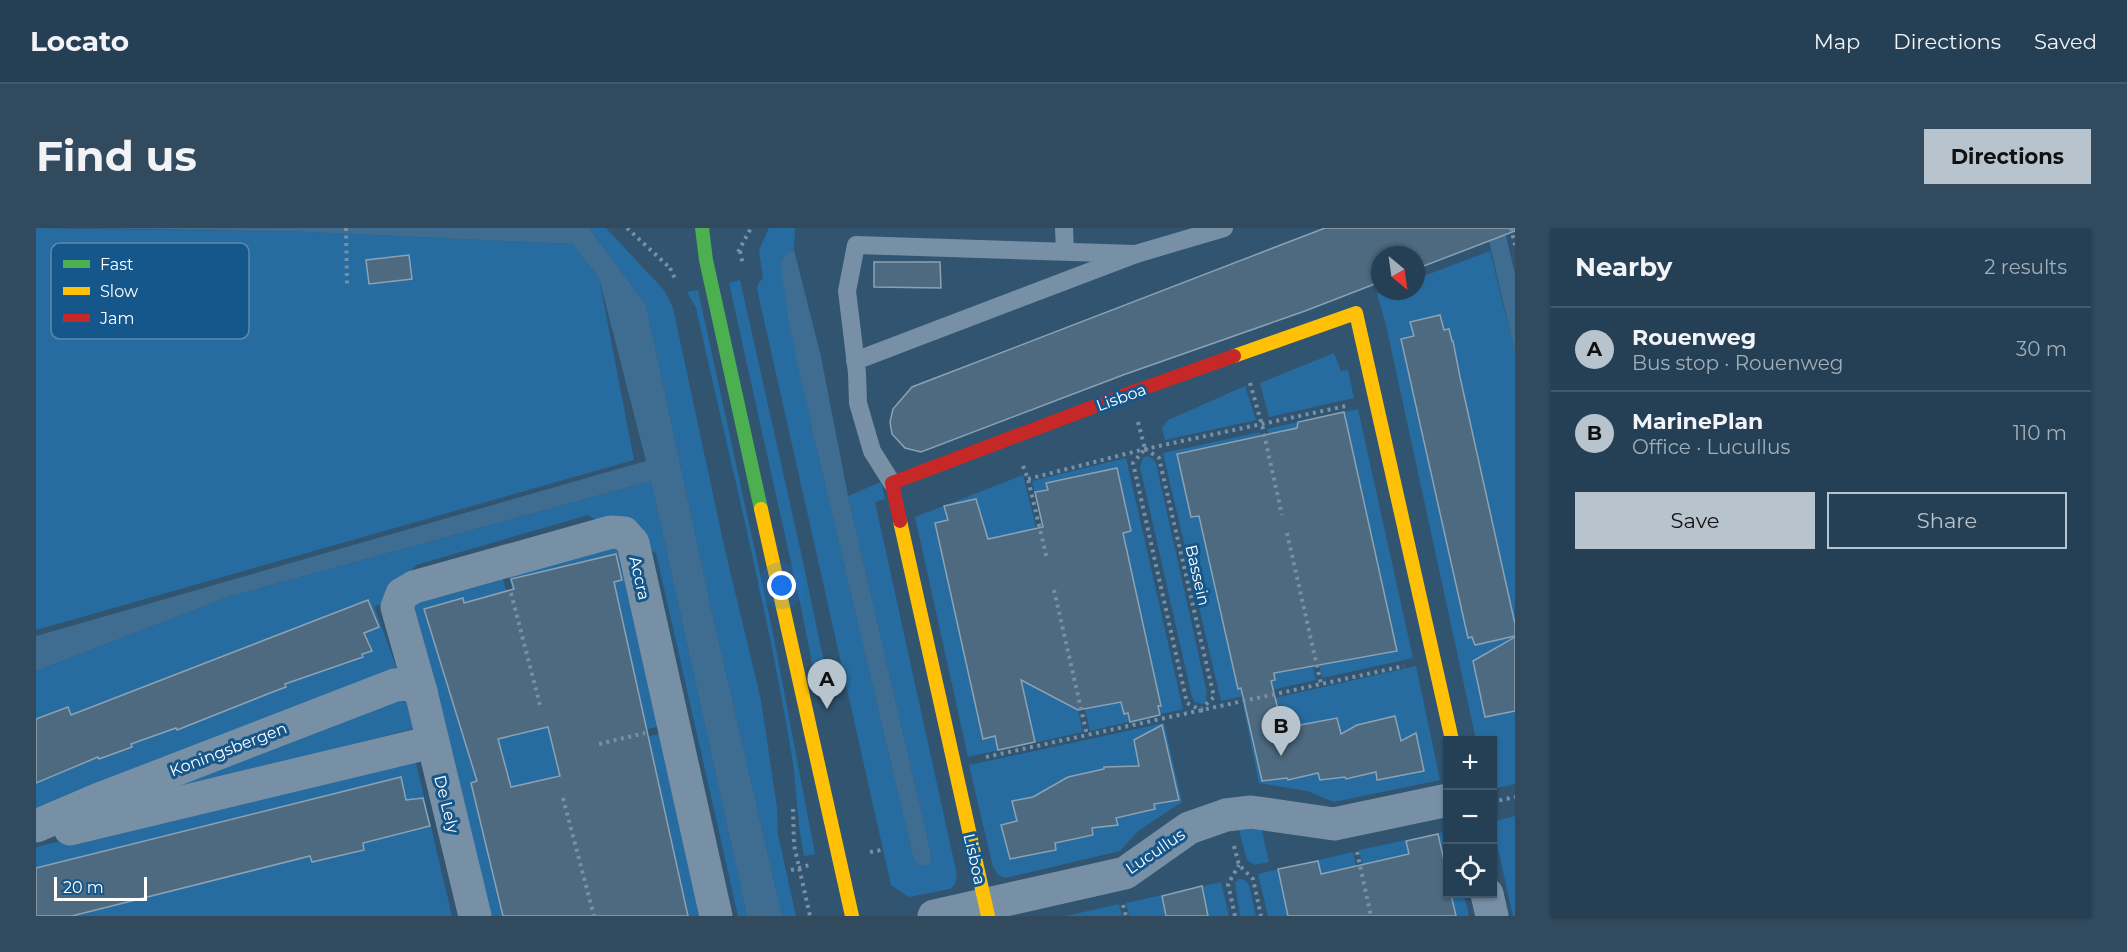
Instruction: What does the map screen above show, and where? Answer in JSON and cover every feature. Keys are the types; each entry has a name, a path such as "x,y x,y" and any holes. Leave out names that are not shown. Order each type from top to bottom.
{"street":[{"path":"702,228 706,260 852,916"},
{"name":"Lisboa","path":"987,910 892,483 1130,393 1356,313 1451,736"},
{"name":"Accra","path":"420,692 397,607 402,594 414,587 610,532 624,533 633,543 716,916"},
{"name":"Koningsbergen","path":"36,826 97,800 395,685 408,684 420,692"},
{"name":"De Lely","path":"420,692 475,916"},
{"name":"Koningsbergen","path":"36,837 432,742"},
{"name":"Lucullus","path":"934,916 987,910 1125,873 1189,828 1226,815 1251,812 1334,824 1443,801"},
{"path":"1488,898 1492,916"}],"lane":[{"path":"1064,228 1062,251 1065,281"},
{"path":"855,361 1136,254 1224,228"},
{"path":"892,483 872,451 858,402 847,291 855,245 1136,254"}],"path":[{"path":"346,228 347,284"},
{"path":"1511,228 1515,245"},
{"path":"1242,353 1262,425 1282,514"},
{"name":"Bassein","path":"1130,393 1145,449 1159,458 1214,697 1201,710"},
{"path":"1047,559 1028,479 1145,449 1375,399"},
{"path":"1145,449 1133,463 1187,703 1201,710"},
{"path":"1287,533 1321,684"},
{"path":"503,562 540,705"},
{"path":"1054,590 1087,735"},
{"path":"954,764 1434,660"},
{"path":"1201,710 1202,717"},
{"path":"599,744 673,726"},
{"path":"1497,801 1515,797"},
{"path":"563,798 594,916"},
{"path":"1226,815 1239,865 1253,879 1261,916"},
{"path":"1350,821 1371,916"},
{"path":"1235,916 1228,884 1239,865"}],"shaded area":[{"path":"36,228 312,232 572,244 599,278 634,460 36,630"},
{"path":"79,228 589,228 646,305 710,603 782,916 747,916 651,481 228,597 36,671 36,636 646,461 599,278 572,244 312,232"},
{"path":"589,228 606,228 664,290 673,308 725,550 761,700 777,808 778,835 796,916 782,916 710,603 646,305"},
{"path":"769,228 795,228 794,250 787,253 780,263 812,429 913,857 931,865 930,849 848,496 881,482 885,499 875,502 957,875 955,884 950,889 909,897 891,885 757,289 763,278 759,250"},
{"path":"1486,228 1504,228 1515,274 1515,353"},
{"path":"794,250 821,357 848,496 930,849 931,865 919,866 913,857 812,429 790,328 780,263 787,253"},
{"path":"1490,251 1515,353 1515,784 1497,788 1497,736 1475,736 1379,300 1425,300 1425,276"},
{"path":"740,280 831,696 819,698 729,283"},
{"path":"698,290 773,633 815,854 804,856 792,757 771,644 696,308 687,292"},
{"path":"1334,353 1341,371 1348,370 1354,398 1269,417 1260,383"},
{"path":"1245,386 1256,420 1165,440 1162,428 1168,420"},
{"path":"1358,409 1413,658 1322,678 1289,530 1282,531 1316,680 1221,701 1163,453 1260,432 1280,517 1286,516 1267,429"},
{"path":"1147,456 1156,463 1207,693 1205,703 1202,704 1195,702 1192,697 1140,467 1143,458"},
{"path":"1126,458 1183,709 1090,731 1056,587 1050,589 1083,732 968,757 915,517 1023,475 1045,563 1050,561 1032,481"},
{"path":"651,481 747,916 738,916 656,553 588,515 416,565 387,603 374,606 397,669 36,808 36,671 228,597"},
{"path":"616,541 661,726 595,741 597,748 663,733 702,916 491,916 407,599 502,575 537,710 544,708 508,573"},
{"path":"1416,666 1440,780 1334,802 1307,791 1259,783 1243,705"},
{"path":"385,698 400,700 409,705 420,727 123,803"},
{"path":"1164,723 1182,802 1138,831 1120,851 1005,878 998,875 993,867 969,765"},
{"path":"414,755 452,916 36,916 36,847"},
{"path":"1515,816 1515,916 1513,916 1497,844 1497,821"},
{"path":"1257,827 1262,831 1269,862 1255,865 1247,860 1239,830"},
{"path":"1443,832 1443,898 1465,898 1469,916 1374,916 1359,850"},
{"path":"1353,852 1367,916 1268,916 1258,874"},
{"path":"1239,879 1245,880 1249,885 1256,916 1240,916 1235,883"},
{"path":"1221,882 1229,916 1129,916 1126,903"},
{"path":"1119,904 1122,916 1066,916"}],"building":[{"path":"1325,228 1515,228 1515,231 1425,266 1425,246 1371,246 1371,285 1123,375 921,452 905,448 892,434 890,422 893,409 912,387"},
{"path":"409,255 412,279 369,284 366,260"},
{"path":"874,262 940,262 941,288 874,287"},
{"path":"1440,315 1444,330 1449,329 1453,341 1515,624 1515,636 1475,645 1472,637 1468,638 1401,339 1414,336 1410,322"},
{"path":"1344,412 1397,651 1274,673 1275,680 1271,681 1284,734 1300,725 1337,718 1341,734 1357,725 1395,716 1401,741 1416,733 1424,771 1377,780 1376,772 1346,779 1345,777 1320,780 1318,773 1288,780 1287,778 1262,781 1241,688 1238,689 1199,516 1191,517 1177,454 1297,428 1298,422"},
{"path":"1117,468 1131,531 1123,533 1161,706 1158,706 1160,715 1130,722 1128,713 1124,714 1121,702 1078,710 1021,680 1035,742 998,750 995,736 983,739 935,523 948,520 944,506 976,499 988,539 1043,527 1035,492 1048,490 1046,483"},
{"path":"616,554 622,580 614,582 688,916 503,916 471,783 477,781 424,609 463,598 464,603 514,589 511,579","holes":["548,727 560,776 511,787 498,739"]},
{"path":"368,600 379,627 364,633 372,651 362,654 363,657 285,684 286,687 177,730 176,728 131,744 132,747 99,759 98,757 36,783 36,719 68,707 71,715"},
{"path":"1515,637 1515,711 1485,717 1473,661"},
{"path":"1162,725 1179,800 1154,804 1155,809 1116,818 1118,825 1092,828 1093,835 1055,843 1056,850 1010,859 1001,825 1017,821 1012,801 1033,797 1068,777 1104,769 1104,767 1139,766 1134,740"},
{"path":"401,777 406,800 423,798 430,826 363,843 364,850 312,862 310,856 72,916 36,916 36,868"},
{"path":"1438,834 1443,856 1443,898 1452,898 1456,916 1288,916 1278,869 1318,861 1321,874 1409,854 1406,841"},
{"path":"1202,886 1208,916 1166,916 1162,896"}],"traffic: fast":[{"path":"702,228 706,260 761,509"}],"traffic: slow":[{"path":"1234,356 1356,313 1451,736"},
{"path":"761,509 852,916"},
{"path":"900,521 988,916"}],"traffic: jam":[{"path":"900,521 892,483 1234,356"}],"place":[{"name":"Rouenweg","path":"827,709"},
{"name":"MarinePlan","path":"1281,756"}]}
